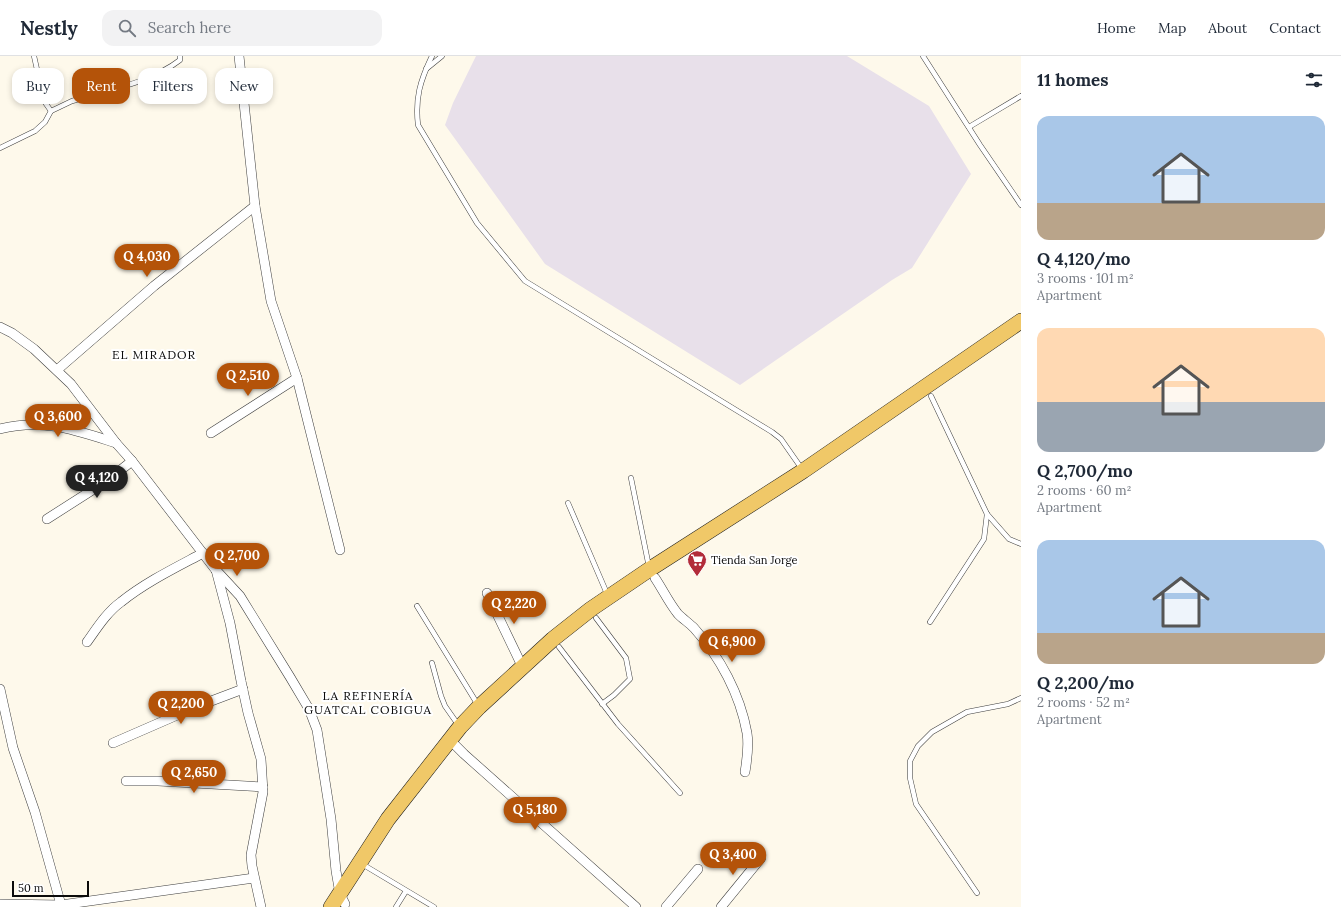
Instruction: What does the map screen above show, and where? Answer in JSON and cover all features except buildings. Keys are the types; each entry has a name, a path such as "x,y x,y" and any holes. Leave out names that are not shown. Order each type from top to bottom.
{"main road":[{"path":"340,903 364,865 395,826 453,744 484,713 559,647 652,574 1021,322"},
{"path":"453,744 460,727 478,707 553,639 591,609 608,597 652,574 808,479 1021,334"}],"street":[{"path":"239,56 255,206 271,301 297,378 340,550"},
{"path":"57,370 154,286 255,206"},
{"path":"0,326 34,349 71,384 215,569 240,596 309,709 317,730 330,811 340,903"},
{"path":"211,433 297,378"},
{"path":"0,429 29,424 48,425 72,430 116,443"},
{"path":"47,518 108,480 132,461"},
{"path":"87,642 109,613 120,602 142,587 203,553"},
{"path":"215,569 230,623 243,690 261,759 263,787 251,855 254,878 261,907"},
{"path":"652,574 679,614 694,627 719,659 740,707 747,734 745,772"},
{"path":"487,593 522,666"},
{"path":"0,689 2,717 35,812 62,905"},
{"path":"113,743 198,706 243,690"},
{"path":"453,744 636,907"},
{"path":"126,781 158,781 263,787"},
{"path":"721,907 762,858"},
{"path":"666,907 698,869"},
{"path":"0,904 62,905 254,878"}],"lane":[{"path":"34,56 44,101 51,112"},
{"path":"0,148 35,131 45,122 51,112 72,101 150,78 170,69 180,60 180,56"},
{"path":"432,56 425,70 419,91 416,107 418,125 477,223 525,281 772,432 780,439 803,471"},
{"path":"425,70 442,56"},
{"path":"923,56 968,127 1021,205"},
{"path":"968,127 1021,96"},
{"path":"931,396 987,514 1009,539 1021,544"},
{"path":"631,478 652,574"},
{"path":"568,503 608,597"},
{"path":"930,622 984,539 987,514"},
{"path":"417,606 478,707"},
{"path":"596,618 626,658 630,679 614,695 602,704"},
{"path":"559,647 618,724 680,793"},
{"path":"432,663 445,706 460,727"},
{"path":"977,893 916,804 910,778 910,761 918,746 932,732 967,712 1008,704 1021,698"},
{"path":"364,865 434,907"},
{"path":"396,907 406,891"}],"shaded area":[{"path":"476,56 847,56 929,106 971,174 912,268 892,280 740,385 545,264 445,125 453,103"}],"place":[{"name":"Tienda San Jorge","path":"697,577"}],"district":[{"name":"EL MIRADOR","path":"154,354"},
{"name":"LA REFINERÍA GUATCAL COBIGUA","path":"368,702"}]}
